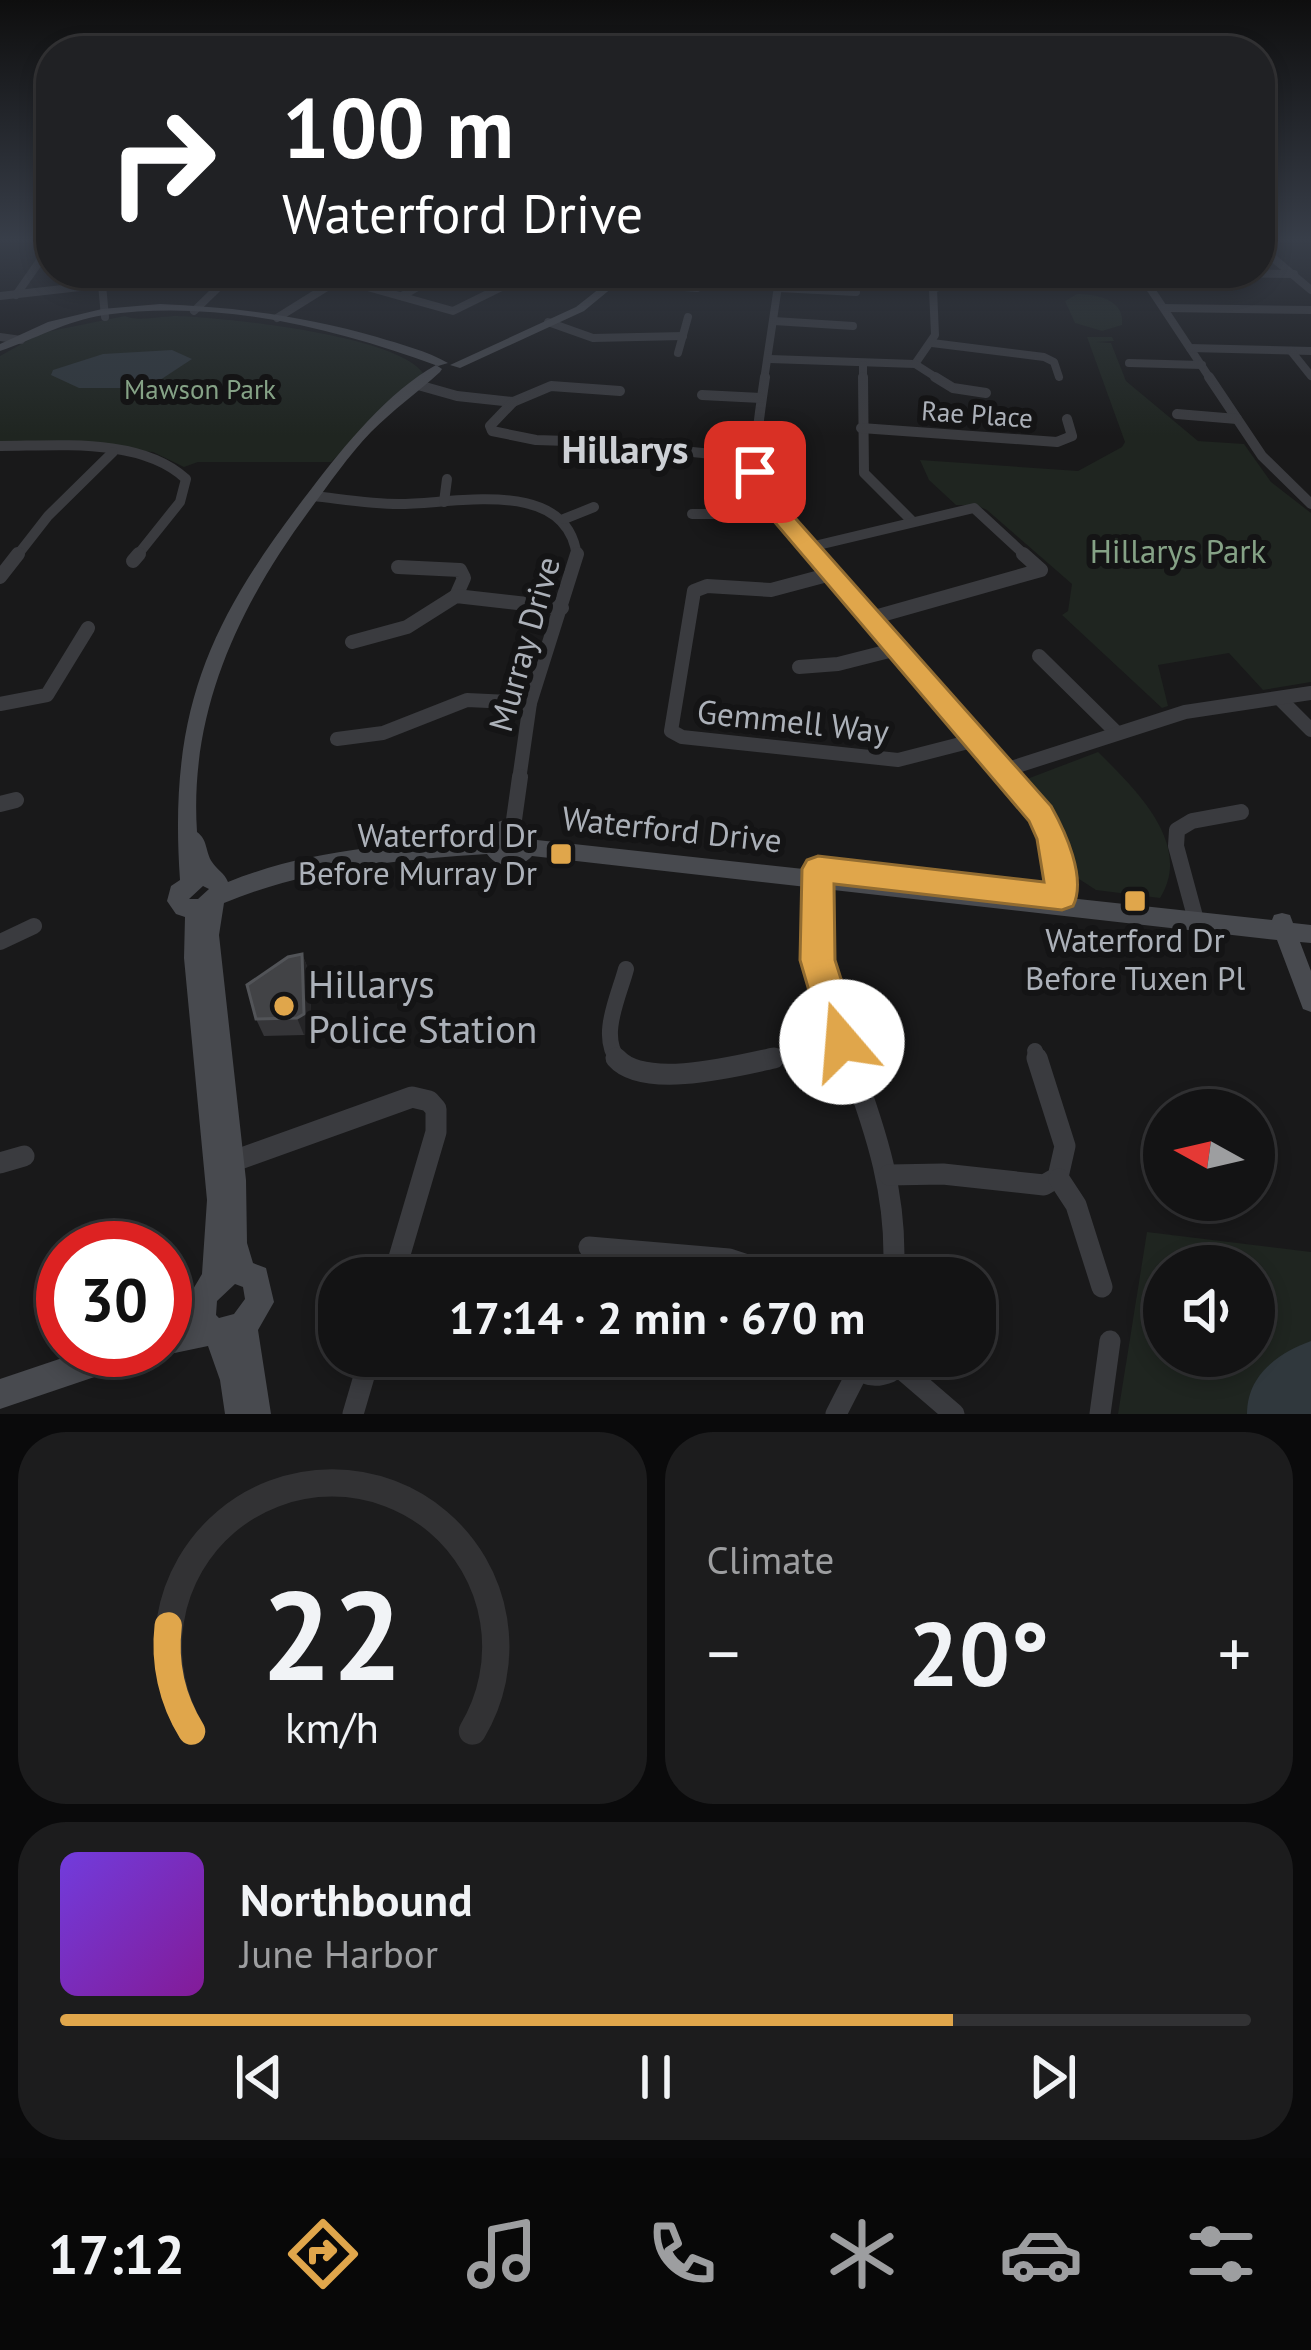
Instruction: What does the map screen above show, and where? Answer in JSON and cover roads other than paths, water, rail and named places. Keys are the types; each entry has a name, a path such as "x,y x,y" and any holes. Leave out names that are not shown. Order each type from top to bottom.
{"street":[{"path":"102,304 105,316"},
{"path":"195,309 200,304"},
{"path":"279,317 300,304"},
{"path":"429,304 452,311 466,304"},
{"path":"256,1414 224,1331 201,1318 220,1283 224,1164 195,958 208,891 184,847 185,779 199,697 222,635 247,587 369,435 444,366 550,323 578,304"},
{"path":"776,304 753,458 759,482 780,514 1005,770 1050,830 1063,901"},
{"path":"915,364 932,344 936,331 933,304"},
{"path":"1161,304 1282,481 1311,504"},
{"path":"1164,308 1311,310"},
{"path":"0,351 19,339 62,325 105,316 195,309 279,317 378,341 444,366"},
{"path":"678,353 688,317"},
{"path":"774,321 853,326"},
{"path":"550,323 593,338 682,336"},
{"path":"0,337 19,339"},
{"path":"932,344 1044,357 1054,362 1059,377"},
{"path":"1190,348 1311,351"},
{"path":"1291,350 1311,376"},
{"path":"770,359 915,364 953,388 986,393"},
{"path":"1129,363 1202,365"},
{"path":"863,365 864,472 912,521"},
{"path":"492,431 490,426 513,402 562,380 620,391"},
{"path":"421,386 513,402"},
{"path":"702,395 761,398"},
{"path":"1177,414 1238,419"},
{"name":"Rae Place","path":"861,428 1058,442 1072,436 1067,419"},
{"path":"477,438 492,431 536,440 599,442"},
{"path":"0,446 161,458 186,479 180,502 133,561"},
{"path":"682,451 753,458"},
{"path":"0,577 48,516 113,452"},
{"path":"444,502 447,479"},
{"name":"Murray Drive","path":"317,496 394,504 519,502 564,519 579,550 530,703 510,838"},
{"path":"564,519 593,507"},
{"path":"810,547 974,508 1041,570 871,618"},
{"path":"692,514 780,514"},
{"path":"352,643 407,627 457,596 464,578 454,568 398,567"},
{"name":"Gemmell Way","path":"831,574 772,590 707,586 694,591 671,731 682,737 898,760 976,740"},
{"path":"457,596 562,608"},
{"path":"0,704 47,695 88,628"},
{"path":"800,667 838,664 897,649"},
{"path":"1039,656 1117,733"},
{"path":"1005,770 1185,712 1311,693"},
{"path":"1280,699 1311,730"},
{"path":"337,739 383,733 467,700 530,703"},
{"path":"1195,916 1175,846 1177,830 1192,821 1241,812"},
{"name":"Waterford Drive","path":"208,891 343,861 510,838 1297,928"},
{"path":"818,873 818,960 889,1175 898,1227 895,1257"},
{"path":"0,942 34,926"},
{"path":"1297,928 1311,968"},
{"path":"1297,928 1311,1002"},
{"path":"626,969 610,1046 616,1061 628,1069 686,1074 842,1042"},
{"path":"889,1175 944,1174 1044,1185 1059,1179 1067,1166 1066,1147 1034,1051"},
{"path":"224,1164 412,1097 429,1101 436,1109 436,1132 399,1257"},
{"path":"0,1163 24,1156"},
{"path":"1059,1179 1076,1205 1102,1287"},
{"path":"589,1247 706,1257"},
{"path":"192,1302 220,1283 254,1275 261,1292 258,1308 224,1331 192,1336"},
{"path":"224,1331 240,1414"},
{"path":"1100,1414 1110,1341"},
{"path":"0,1383 36,1370"},
{"path":"0,1394 50,1377"},
{"path":"353,1414 364,1377"},
{"path":"836,1414 848,1377"},
{"path":"916,1377 954,1414"}],"place":[{"name":"Waterford Dr Before Murray Dr","path":"561,854"},
{"name":"Waterford Dr Before Tuxen Pl","path":"1135,901"},
{"name":"Hillarys Police Station","path":"284,1006"}],"district":[{"name":"Hillarys","path":"625,449"}],"park label":[{"name":"Mawson Park","path":"200,390"},
{"name":"Hillarys Park","path":"1178,551"}]}
